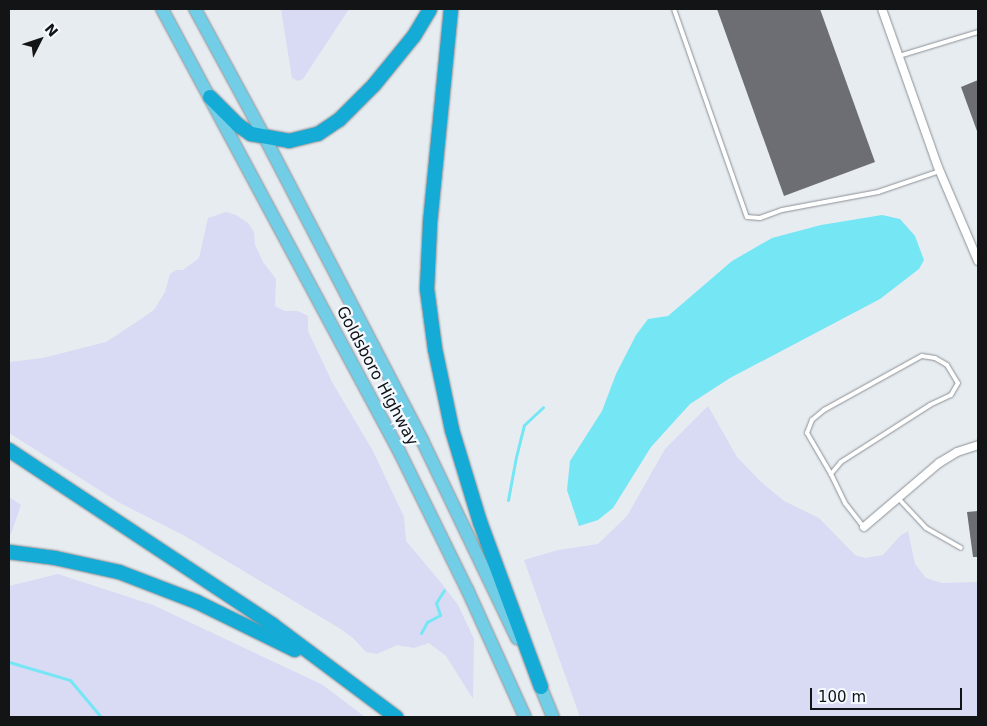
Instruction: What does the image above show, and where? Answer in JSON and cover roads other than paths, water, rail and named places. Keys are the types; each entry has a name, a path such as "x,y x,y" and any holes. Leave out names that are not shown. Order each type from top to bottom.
{"highway":[{"path":"210,97 238,125 251,134 289,141 318,134 339,120 362,98 414,36 430,9"},
{"path":"451,9 430,225 427,289 435,349 452,430 477,513 541,687"},
{"path":"9,450 273,625 396,717"},
{"path":"9,552 86,563 126,575 213,610 337,672"}],"main road":[{"name":"Goldsboro Highway","path":"162,9 399,451 467,589 525,717"},
{"path":"195,9 265,138 422,440 541,687 553,717"}],"street":[{"path":"882,9 940,171 978,261"},
{"path":"959,216 978,248"},
{"path":"864,527 939,463 957,452 978,445"}],"lane":[{"path":"674,9 747,217 760,218 782,210 878,192 940,171"},
{"path":"899,56 978,32"},
{"path":"831,474 841,462 930,405 951,395 958,383 947,365 935,358 922,356 824,410 812,420 807,433 831,474 845,503 864,527"},
{"path":"898,498 926,528 961,548"}],"water":[{"path":"882,215 900,219 915,236 924,260 919,269 880,299 730,378 690,404 651,447 613,508 598,520 579,526 567,490 570,461 602,411 616,374 636,335 648,319 668,316 732,261 772,238 821,225"}],"waterway":[{"path":"508,500 524,425 543,407"},
{"path":"421,633 427,622 440,615 436,603 444,590"},
{"path":"9,662 70,680 101,717"}]}
